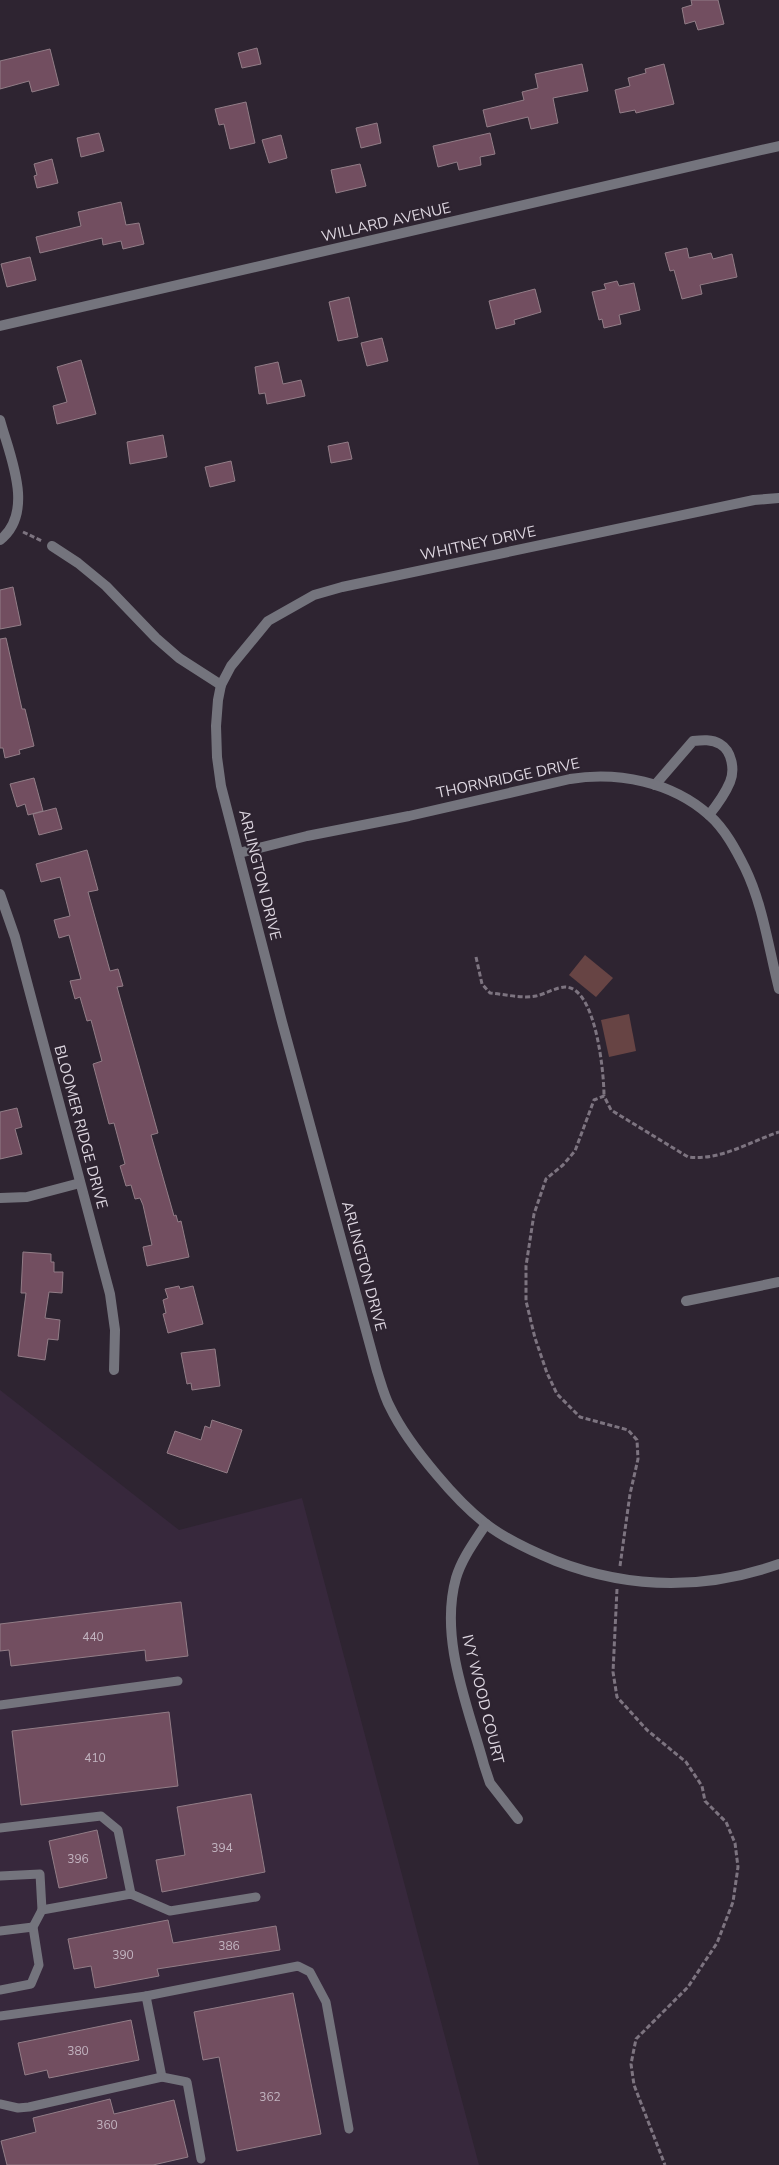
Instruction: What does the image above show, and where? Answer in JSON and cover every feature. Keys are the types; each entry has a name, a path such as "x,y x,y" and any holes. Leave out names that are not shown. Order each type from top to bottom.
{"street":[{"name":"WILLARD AVENUE","path":"0,326 779,146"},
{"path":"0,420 18,494 15,516 11,526 0,540"},
{"name":"WHITNEY DRIVE","path":"221,685 231,666 268,621 314,595 342,587 754,500 779,498"},
{"path":"52,546 78,563 106,586 156,638 180,658 221,685"},
{"name":"ARLINGTON DRIVE","path":"221,685 216,726 217,757 221,786 284,1031 377,1371 389,1406 427,1463 454,1495 486,1524 526,1550 577,1569 618,1580 694,1583 724,1580 779,1564"},
{"path":"655,785 693,741 709,740 720,744 728,753 732,766 731,780 709,815"},
{"name":"THORNRIDGE DRIVE","path":"239,853 307,836 409,816 570,779 594,775 635,779 655,785 684,798 709,815 733,844 746,870 757,904 779,989"},
{"name":"BLOOMER RIDGE DRIVE","path":"0,894 15,937 110,1294 116,1330 114,1370"},
{"path":"0,1198 26,1197 80,1183"},
{"path":"686,1301 779,1282"},
{"name":"IVY WOOD COURT","path":"486,1524 467,1552 456,1576 450,1618 452,1641 490,1783 518,1819"}],"lane":[{"path":"0,1705 178,1681"},
{"path":"0,1828 102,1816 118,1830 131,1894"},
{"path":"0,1876 40,1874 42,1910 33,1927 39,1965 31,1984 0,1990"},
{"path":"42,1910 131,1894 170,1911 256,1897"},
{"path":"0,1931 33,1927"},
{"path":"0,2016 146,1996 298,1966 310,1972 326,2002 349,2129"},
{"path":"146,1996 162,2077"},
{"path":"0,2104 18,2108 29,2108 162,2077 187,2082 202,2159"}],"path":[{"path":"11,526 52,546"},
{"path":"476,957 476,966 482,984 490,993 534,997 563,986 572,988 580,995 588,1008 596,1033 604,1096 611,1110 688,1157 702,1159 724,1153 779,1132"},
{"path":"604,1096 594,1100 576,1150 563,1166 546,1179 534,1214 527,1258 526,1301 538,1347 557,1394 580,1417 628,1430 639,1445 618,1580 613,1672 617,1697 647,1730 686,1762 702,1786 705,1801 726,1822 735,1843 738,1867 733,1902 717,1943 688,1987 636,2039 630,2064 634,2085 665,2165"}],"shaded area":[{"path":"585,955 613,978 596,997 569,975"},
{"path":"629,1014 636,1051 609,1057 601,1020"},
{"path":"0,1390 179,1530 302,1498 479,2165 0,2165"}],"building":[{"path":"691,0 718,0 724,24 698,30 695,21 685,24 682,8 692,5"},
{"path":"257,48 261,64 242,68 238,53"},
{"path":"50,49 59,85 32,92 29,81 0,89 0,61"},
{"path":"582,64 588,91 553,98 558,123 531,129 528,117 487,127 483,110 524,100 522,92 538,88 535,74"},
{"path":"664,64 674,104 636,113 635,110 620,113 615,90 630,86 628,78 646,73 645,69"},
{"path":"246,102 255,143 230,149 224,124 219,125 215,109"},
{"path":"377,123 381,143 361,148 356,128"},
{"path":"99,133 104,151 81,157 77,138"},
{"path":"490,133 495,154 480,157 481,165 459,170 457,162 438,167 433,146"},
{"path":"281,135 287,158 269,163 262,140"},
{"path":"52,159 58,183 37,188 34,176 37,175 34,164"},
{"path":"360,164 366,186 336,193 331,170"},
{"path":"121,202 126,225 139,223 144,244 123,249 121,241 103,245 102,238 40,253 36,237 81,226 78,212"},
{"path":"687,248 689,258 711,253 713,259 732,254 737,277 700,285 702,294 682,299 674,270 670,271 665,253"},
{"path":"30,257 36,280 7,287 1,264"},
{"path":"617,281 619,286 634,283 640,310 619,315 621,324 604,328 602,319 599,320 592,292 606,289 604,284"},
{"path":"535,289 541,312 514,320 515,324 496,329 489,301"},
{"path":"349,297 358,337 338,341 329,302"},
{"path":"382,338 388,361 367,366 361,343"},
{"path":"81,360 96,414 57,424 53,406 67,402 57,367"},
{"path":"278,362 283,384 301,380 305,396 267,404 265,393 259,394 255,367"},
{"path":"163,435 167,457 130,464 127,442"},
{"path":"348,442 352,459 331,463 328,446"},
{"path":"231,461 235,481 210,487 205,467"},
{"path":"13,587 21,625 0,629 0,590"},
{"path":"6,638 22,709 25,709 34,746 19,750 20,754 5,758 3,748 0,748 0,639"},
{"path":"34,778 43,811 28,815 25,804 17,807 10,784"},
{"path":"56,808 62,829 39,835 33,814"},
{"path":"87,850 98,890 88,892 110,971 118,969 123,986 117,987 158,1133 151,1135 174,1216 176,1215 178,1222 181,1221 189,1257 147,1266 143,1247 152,1245 143,1205 140,1198 135,1199 131,1185 126,1186 120,1166 125,1164 114,1123 109,1124 93,1064 102,1061 91,1020 87,1021 80,997 75,999 70,981 81,979 69,935 59,938 54,920 70,916 60,877 41,882 36,864"},
{"path":"17,1108 22,1127 15,1129 22,1154 0,1159 0,1112"},
{"path":"23,1252 51,1254 51,1262 54,1262 54,1272 63,1272 62,1293 49,1292 45,1318 60,1320 58,1340 48,1339 45,1360 18,1356 26,1293 21,1293"},
{"path":"179,1286 180,1289 193,1286 203,1324 168,1333 163,1314 166,1313 163,1300 168,1298 165,1289"},
{"path":"215,1349 220,1386 192,1390 191,1383 187,1384 181,1353"},
{"path":"212,1420 242,1430 227,1473 167,1453 175,1431 201,1440 205,1426 210,1428"},
{"path":"181,1602 188,1656 146,1661 145,1650 11,1666 9,1650 0,1651 0,1624"},
{"path":"169,1712 178,1786 21,1805 12,1731"},
{"path":"251,1794 265,1872 162,1892 156,1860 185,1855 177,1807"},
{"path":"97,1830 107,1878 59,1888 49,1841"},
{"path":"168,1920 173,1943 276,1926 280,1950 157,1969 159,1976 95,1988 91,1966 74,1969 68,1939"},
{"path":"293,1993 321,2134 237,2151 219,2057 203,2060 194,2012"},
{"path":"131,2020 139,2060 49,2078 47,2070 25,2075 18,2043"},
{"path":"110,2099 114,2114 174,2100 188,2157 153,2165 7,2165 1,2141 36,2132 33,2118"}]}
